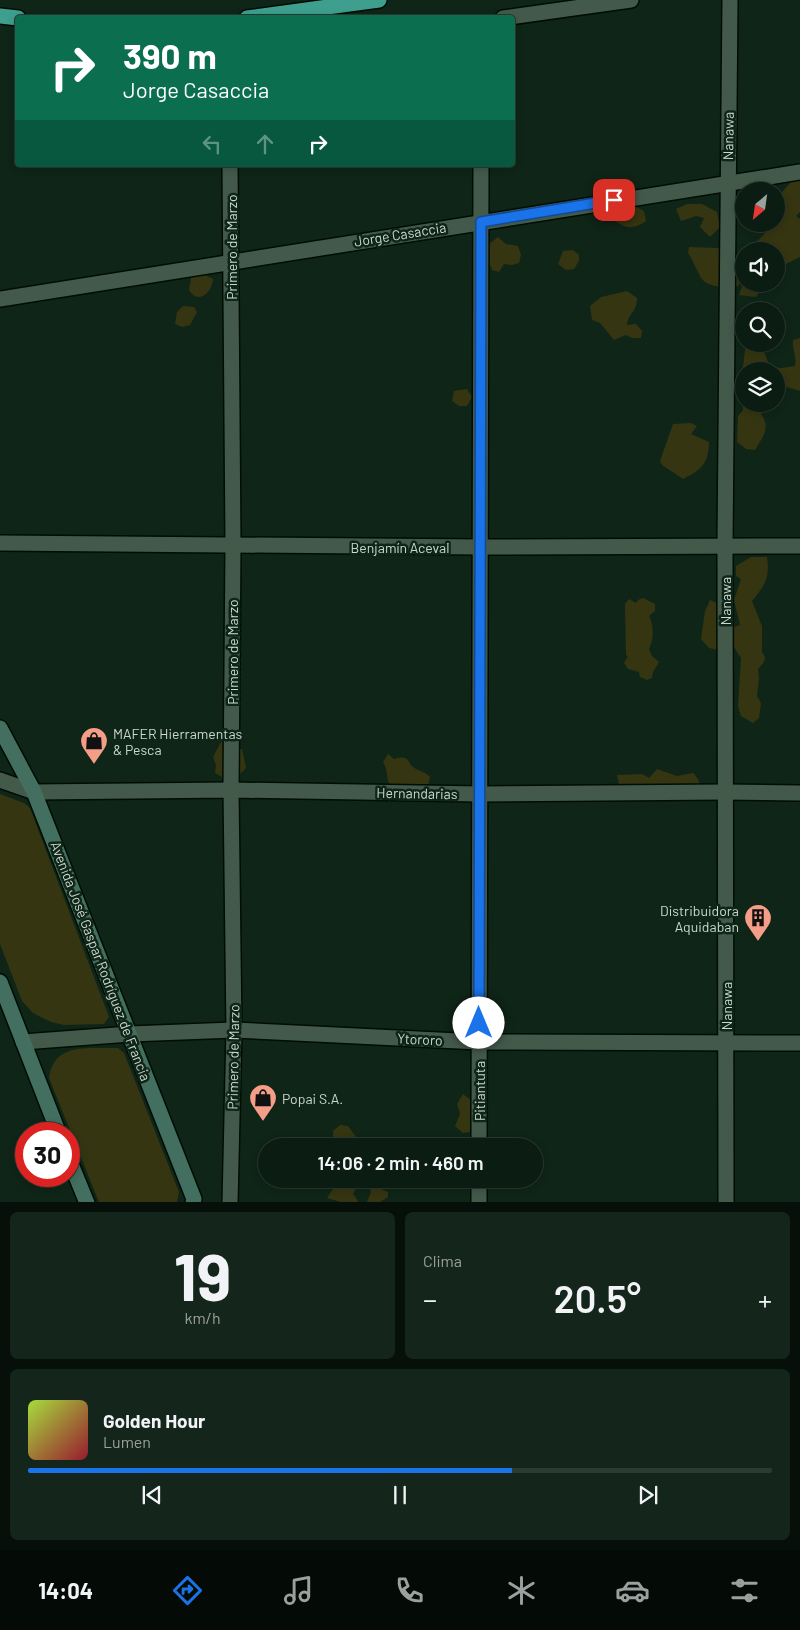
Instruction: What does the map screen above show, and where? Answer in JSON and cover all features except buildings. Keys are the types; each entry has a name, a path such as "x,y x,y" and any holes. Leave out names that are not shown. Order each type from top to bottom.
{"highway":[{"path":"258,15 291,6 379,0"},
{"path":"0,16 15,18"}],"main road":[{"name":"Avenida José Gaspar Rodríguez de Francia","path":"0,728 34,792 195,1201"},
{"path":"0,982 54,1122"},
{"path":"80,1187 86,1202"}],"street":[{"path":"515,16 631,0"},
{"name":"Nanawa","path":"726,1202 725,546 730,0"},
{"name":"Primero de Marzo","path":"229,1201 234,1030 231,790 233,545 230,167"},
{"name":"Pitiantuta","path":"479,1138 481,167"},
{"name":"Jorge Casaccia","path":"0,299 800,172"},
{"name":"Benjamín Aceval","path":"0,543 481,547 800,546"},
{"path":"0,780 34,792"},
{"name":"Hernandarias","path":"34,792 231,790 480,794 725,792 800,794"},
{"name":"Ytororo","path":"23,1042 130,1034 234,1030 479,1042 800,1043"},
{"path":"479,1188 479,1202"}],"shaded area":[{"path":"800,177 800,212 796,216 800,219 800,257 785,264 785,242 757,242 766,232 785,232 785,189 791,182"},
{"path":"687,204 702,204 717,212 720,227 710,237 700,227 704,218 696,216 681,221 676,209"},
{"path":"635,206 644,211 646,221 637,226 629,227 621,225 612,219 612,211 624,210"},
{"path":"498,237 506,244 518,246 521,255 519,263 512,265 504,264 499,272 492,270 488,259 488,245"},
{"path":"689,247 718,248 735,254 735,286 722,287 706,282 702,279 688,253"},
{"path":"573,250 579,255 579,261 574,269 566,270 558,264 563,251"},
{"path":"198,274 203,274 213,279 207,293 196,297 189,290 191,278"},
{"path":"627,291 637,298 637,303 627,325 636,324 642,331 641,338 632,338 626,335 614,340 600,323 592,320 590,306 601,297"},
{"path":"740,292 760,292 756,297 739,295"},
{"path":"183,306 194,307 197,312 190,325 182,327 175,324 177,312"},
{"path":"800,338 800,391 785,387 785,368 795,366 793,340"},
{"path":"745,352 764,352 768,362 744,362"},
{"path":"467,389 472,397 467,406 459,406 452,401 454,391"},
{"path":"741,412 761,412 766,428 755,450 746,449 737,442 738,416"},
{"path":"691,423 697,426 691,434 709,442 709,449 703,465 683,479 662,465 660,461 673,424"},
{"path":"751,557 767,557 768,564 766,581 752,601 762,626 762,652 765,657 764,662 758,669 757,696 761,703 759,718 753,723 741,716 738,706 741,658 730,641 722,651 709,648 701,639 705,611 710,600 722,605 728,629 740,625 734,600 741,579 736,576 736,566"},
{"path":"643,598 655,604 655,611 649,616 653,632 649,649 652,656 659,662 652,678 647,680 640,677 639,672 628,669 624,663 628,656 626,655 625,604 629,599 636,603"},
{"path":"222,728 232,730 234,749 242,749 246,768 235,779 224,778 215,773 216,765 213,757 222,740"},
{"path":"388,754 394,759 406,758 413,767 428,775 430,777 428,786 416,789 390,786 383,762"},
{"path":"657,769 677,776 693,773 700,785 662,789 653,784 632,787 619,784 617,775 642,774 649,778"},
{"path":"0,794 24,803 30,808 109,1017 104,1024 64,1025 51,1022 33,1013 22,1001 0,944"},
{"path":"85,1048 118,1048 124,1053 179,1192 177,1202 99,1202 80,1155 80,1122 67,1122 49,1078 52,1066 58,1058 65,1053"},
{"path":"463,1094 472,1101 476,1124 470,1132 463,1133 455,1126 460,1114 457,1104"},
{"path":"340,1125 348,1126 356,1138 333,1138 333,1131"},
{"path":"356,1188 353,1194 358,1201 341,1202 327,1198 333,1189"},
{"path":"369,1188 382,1188 388,1192 388,1197 380,1202 367,1202 371,1192"}],"place":[{"name":"MAFER Hierramentas & Pesca","path":"94,765"},
{"name":"Distribuidora Aquidaban","path":"758,942"},
{"name":"Popai S.A.","path":"263,1122"}],"route":[{"path":"479,1023 481,222 614,200"}]}
